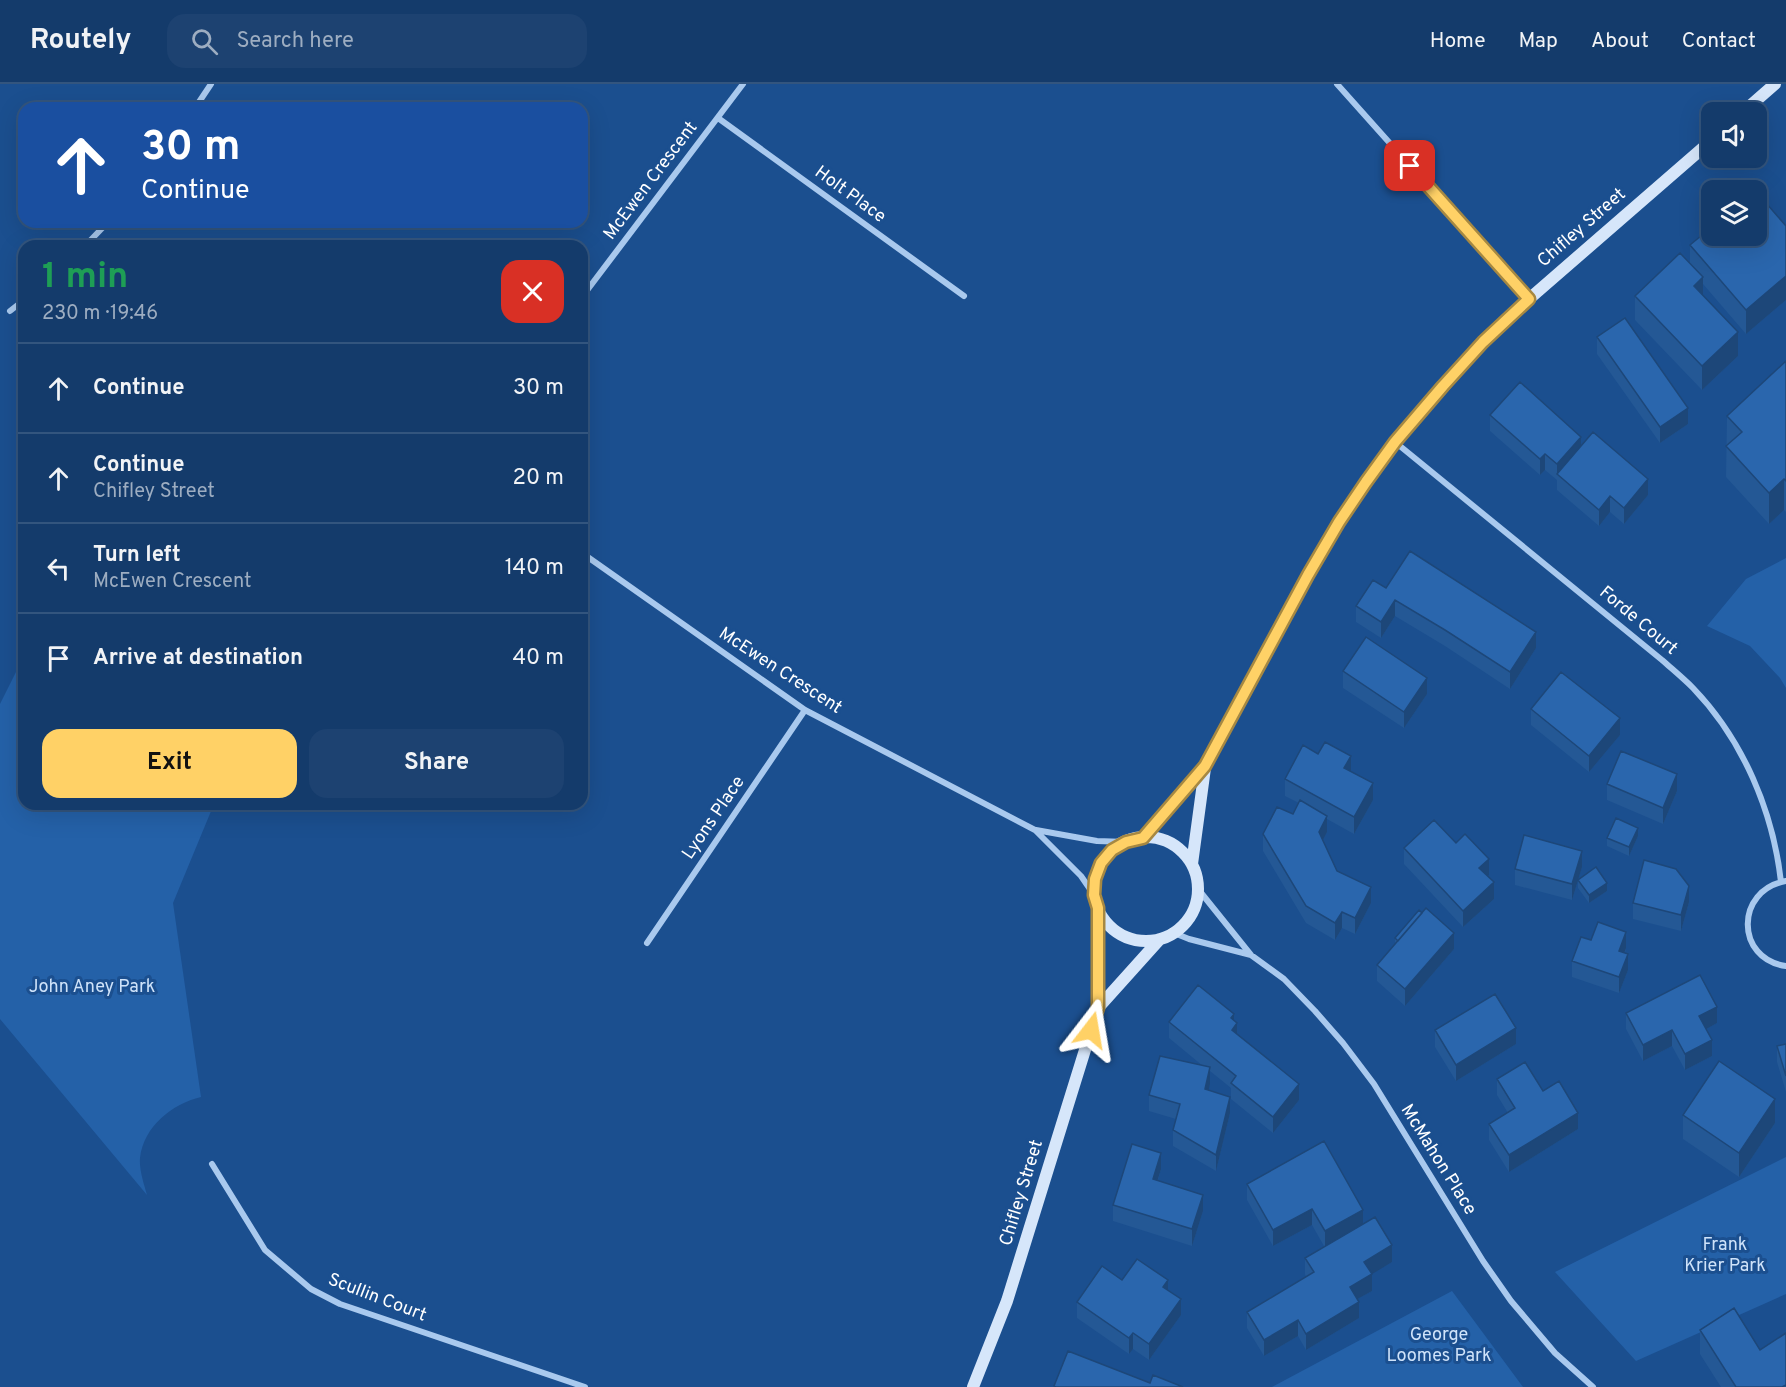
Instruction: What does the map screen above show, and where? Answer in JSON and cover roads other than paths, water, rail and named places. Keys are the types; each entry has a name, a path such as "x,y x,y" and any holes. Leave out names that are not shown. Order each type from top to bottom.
{"street":[{"path":"199,102 211,84"},
{"name":"McEwen Crescent","path":"588,289 743,84"},
{"path":"1336,84 1529,299"},
{"path":"1754,102 1775,84"},
{"name":"Holt Place","path":"718,118 964,296"},
{"name":"Chifley Street","path":"1143,838 1205,766 1339,522 1395,442 1483,342 1701,150"},
{"path":"91,240 102,228"},
{"path":"10,311 18,305"},
{"name":"Forde Court","path":"1395,442 1662,660 1693,688 1706,704 1734,742 1753,778 1772,830 1784,882 1768,887 1757,896 1750,908 1747,928 1751,942 1759,953 1777,964 1786,966"},
{"name":"McEwen Crescent","path":"588,557 805,710 1035,830 1081,876 1096,902"},
{"name":"Lyons Place","path":"647,943 805,710"},
{"name":"Chifley Street","path":"1192,864 1205,766"},
{"name":"McEwen Crescent","path":"1035,830 1097,841 1126,842"},
{"path":"1143,838 1158,839 1172,844 1192,864 1197,876 1198,889 1195,906 1187,921 1174,933 1160,939 1145,941 1130,939 1116,932 1105,921 1096,902 1095,879 1101,863 1112,850 1126,842 1143,838"},
{"name":"McMahon Place","path":"1198,889 1251,955 1284,979 1342,1043 1374,1084 1483,1261 1511,1301 1555,1353 1593,1387"},
{"name":"Chifley Street","path":"973,1387 1007,1301 1098,1008 1096,902"},
{"name":"McMahon Place","path":"1174,933 1251,955"},
{"name":"Chifley Street","path":"1098,1008 1160,939"},
{"name":"Scullin Court","path":"212,1164 265,1250 311,1289 340,1304 585,1387"}],"park label":[{"name":"John Aney Park","path":"92,987"},
{"name":"Frank Krier Park","path":"1725,1255"},
{"name":"George Loomes Park","path":"1439,1345"}]}
